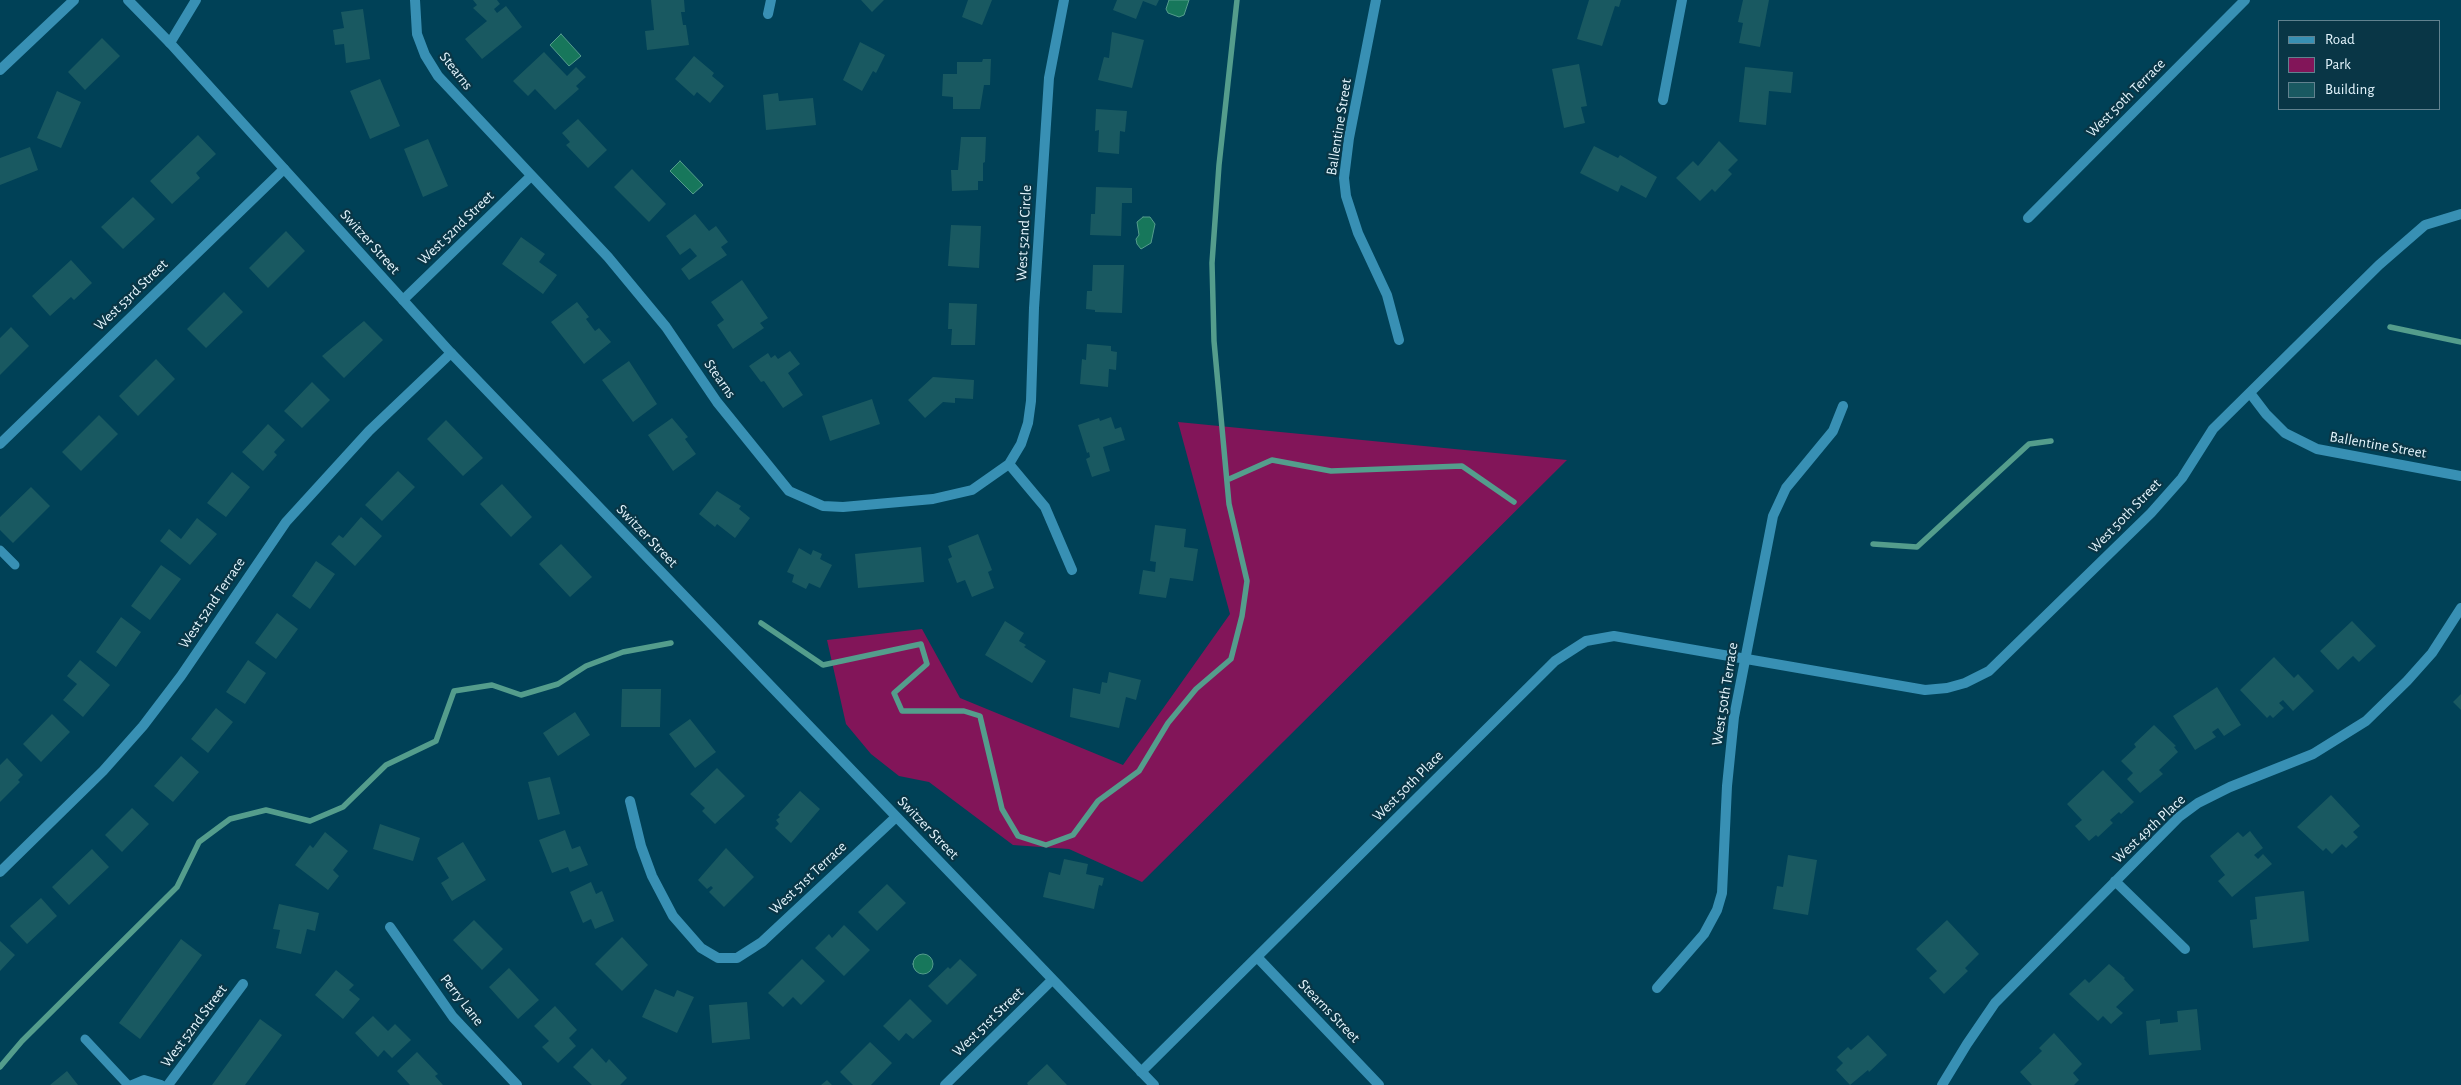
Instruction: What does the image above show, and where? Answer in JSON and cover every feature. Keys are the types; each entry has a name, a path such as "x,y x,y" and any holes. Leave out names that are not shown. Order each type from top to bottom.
{"street":[{"path":"0,70 74,0"},
{"name":"Switzer Street","path":"128,0 170,43 451,353 1154,1085"},
{"path":"170,43 196,0"},
{"path":"768,14 771,0"},
{"name":"West 52nd Circle","path":"1009,464 1021,444 1028,423 1031,402 1034,308 1048,87 1064,0"},
{"name":"Ballentine Street","path":"1376,0 1349,138 1344,178 1346,196 1358,233 1388,295 1399,340"},
{"path":"1664,100 1682,0"},
{"name":"West 50th Terrace","path":"2028,218 2245,0"},
{"name":"Stearns","path":"415,2 417,34 425,55 438,76 608,258 666,327 717,402 789,491 824,506 873,506 933,499 972,490 1009,464"},
{"name":"West 53rd Street","path":"0,444 284,169"},
{"name":"West 52nd Street","path":"403,300 531,176"},
{"name":"West 50th Street","path":"1745,658 1925,690 1965,684 1981,675 2002,660 2151,513 2182,478 2213,429 2405,240 2425,226 2461,214"},
{"name":"West 52nd Terrace","path":"0,872 103,771 142,726 181,676 286,522 369,431 451,353"},
{"name":"Ballentine Street","path":"2250,393 2285,433 2317,449 2461,476"},
{"name":"West 50th Terrace","path":"1657,988 1697,944 1709,925 1722,893 1727,786 1734,717 1773,516 1786,488 1833,431 1844,406"},
{"path":"1009,464 1045,507 1072,570"},
{"name":"West 49th Place","path":"1942,1085 1967,1044 1995,1004 2179,817 2198,803 2230,787 2314,754 2366,721 2408,681 2432,653 2461,608"},
{"name":"West 50th Place","path":"1141,1072 1258,958 1554,661 1586,641 1614,636 1745,658"},
{"name":"West 51st Terrace","path":"630,801 641,846 652,876 673,916 702,948 718,958 738,958 762,942 896,817"},
{"path":"2115,881 2185,949"},
{"name":"Perry Lane","path":"390,927 453,1018 517,1085"},
{"name":"Stearns Street","path":"1258,958 1379,1085"},
{"name":"West 51st Street","path":"945,1085 1052,980"},
{"name":"West 52nd Street","path":"168,1085 243,984"},
{"name":"West 52nd Street","path":"132,1085 144,1080 161,1085"}],"lane":[{"path":"0,550 15,565"},
{"path":"85,1039 128,1085"}],"green space":[{"path":"1178,422 1567,460 1142,882 1069,849 1013,845 929,782 899,776 871,754 846,724 827,640 922,629 960,698 1123,765 1230,614"}],"shaded area":[{"path":"1169,0 1189,0 1184,15 1179,17 1168,13 1166,9"},
{"path":"561,34 581,56 569,66 550,45"},
{"path":"680,161 703,185 693,194 670,171"},
{"path":"1143,217 1150,217 1155,224 1151,243 1141,249 1136,239 1139,235 1137,222"},
{"path":"923,954 930,957 933,964 930,971 923,974 916,971 913,964 916,957"}],"building":[{"path":"473,0 497,0 500,4 494,9 497,13 506,6 522,27 482,59 465,39 487,21 473,8 477,5"},
{"path":"651,0 684,0 685,12 681,12 683,25 686,25 689,45 647,50 645,31 654,30"},
{"path":"861,0 884,0 872,12"},
{"path":"968,0 992,0 982,25 962,17"},
{"path":"1117,0 1159,0 1156,6 1143,1 1136,19 1113,10"},
{"path":"1589,0 1621,0 1619,7 1615,6 1602,46 1577,39"},
{"path":"1743,0 1769,0 1760,47 1739,43 1743,23 1738,22"},
{"path":"363,9 370,59 346,63 344,44 335,45 333,30 344,28 341,12"},
{"path":"1112,32 1144,40 1132,88 1098,80 1104,57 1109,58"},
{"path":"102,38 120,56 85,90 68,72"},
{"path":"860,42 885,55 876,73 873,71 862,91 843,80"},
{"path":"544,52 567,76 576,67 586,77 576,86 579,89 555,110 535,89 528,96 513,81"},
{"path":"694,56 714,73 712,76 724,86 710,103 697,92 694,96 675,79"},
{"path":"983,59 991,59 990,85 984,85 980,109 953,109 953,97 942,96 943,74 957,74 957,62 982,62"},
{"path":"1579,64 1587,106 1581,107 1585,123 1564,128 1552,69"},
{"path":"1745,67 1793,72 1791,93 1769,91 1766,125 1739,122"},
{"path":"380,79 400,126 370,139 350,91"},
{"path":"57,91 81,102 61,148 37,138"},
{"path":"778,93 779,101 813,98 816,125 766,130 763,95"},
{"path":"1096,109 1127,111 1125,132 1120,131 1119,154 1098,152 1099,130 1095,131"},
{"path":"578,119 607,150 588,168 566,145 570,142 562,133"},
{"path":"198,135 216,154 196,173 200,178 172,204 150,181"},
{"path":"961,137 986,137 983,181 978,181 978,190 952,191 951,170 958,170"},
{"path":"428,139 448,186 423,197 404,149"},
{"path":"1719,141 1738,160 1728,170 1732,174 1715,192 1712,189 1700,201 1676,178 1693,161 1698,166"},
{"path":"1594,146 1618,158 1620,155 1657,177 1646,198 1621,185 1618,192 1580,173"},
{"path":"30,147 38,170 0,185 0,158"},
{"path":"632,169 666,204 649,222 614,187"},
{"path":"1096,187 1132,188 1132,203 1122,203 1121,236 1090,235 1091,214 1095,214"},
{"path":"133,197 155,219 123,249 101,227"},
{"path":"695,214 709,231 716,226 728,242 721,247 727,255 689,280 681,269 697,256 690,248 680,255 666,236"},
{"path":"951,225 981,226 979,268 948,266"},
{"path":"286,231 305,251 268,288 249,268"},
{"path":"521,237 545,254 539,262 557,275 543,294 502,264"},
{"path":"71,260 92,283 74,300 71,297 50,316 32,296"},
{"path":"1093,265 1124,265 1122,313 1095,312 1095,310 1086,309 1087,291 1092,291"},
{"path":"742,280 768,318 760,323 764,328 733,349 717,325 724,320 711,302"},
{"path":"224,292 243,312 206,348 187,329"},
{"path":"577,302 589,317 586,319 595,331 599,328 611,342 584,364 551,322"},
{"path":"949,303 977,304 975,345 951,345 952,329 948,329"},
{"path":"364,321 383,340 344,378 322,356"},
{"path":"11,327 29,346 0,375 0,338"},
{"path":"1087,344 1111,346 1111,351 1117,352 1116,370 1109,369 1108,387 1080,384 1082,359 1086,360"},
{"path":"790,351 800,364 788,373 803,395 783,408 764,381 761,382 749,366 768,353 771,358 775,355 778,359"},
{"path":"156,359 175,379 138,416 119,396"},
{"path":"629,361 657,404 633,422 602,380"},
{"path":"933,377 974,380 973,399 955,398 955,403 943,402 925,418 908,400"},
{"path":"312,382 330,400 302,428 284,411"},
{"path":"872,399 880,424 830,441 822,416"},
{"path":"99,415 118,434 81,471 62,452"},
{"path":"1111,417 1115,429 1121,427 1125,440 1103,447 1110,471 1092,477 1086,459 1090,457 1089,452 1087,453 1078,425 1099,418 1100,421"},
{"path":"672,418 688,437 685,439 696,454 673,471 648,435"},
{"path":"446,420 483,458 463,476 427,439"},
{"path":"268,424 285,440 274,452 277,455 263,471 242,452"},
{"path":"398,471 415,487 382,521 365,505"},
{"path":"232,472 250,487 226,517 207,503"},
{"path":"502,484 532,517 511,537 480,504"},
{"path":"31,487 50,506 13,543 0,530 0,517"},
{"path":"717,491 741,506 739,509 750,518 735,538 717,524 715,527 699,514"},
{"path":"361,517 382,536 355,566 331,544 339,535 343,538"},
{"path":"197,518 217,534 190,565 160,541 169,529 181,539"},
{"path":"1155,525 1186,529 1184,547 1198,549 1193,581 1170,578 1166,598 1139,594 1143,570 1155,572 1156,562 1150,561"},
{"path":"978,534 992,570 988,572 994,588 972,597 965,580 957,583 948,559 952,557 948,546"},
{"path":"561,544 592,577 570,597 539,564"},
{"path":"921,547 924,582 858,588 855,554"},
{"path":"799,548 811,555 813,550 822,554 820,559 832,565 820,588 809,583 806,589 792,582 794,575 787,572"},
{"path":"316,561 335,574 310,609 292,596"},
{"path":"161,565 181,579 150,620 131,606"},
{"path":"277,613 298,629 276,659 255,643"},
{"path":"121,617 141,632 116,667 96,652"},
{"path":"1005,621 1024,633 1019,641 1026,645 1024,647 1046,661 1032,683 985,655"},
{"path":"2352,621 2376,646 2359,662 2353,656 2338,670 2320,651"},
{"path":"2274,657 2294,678 2298,674 2314,691 2293,711 2283,700 2279,703 2284,708 2273,718 2270,715 2267,718 2240,690"},
{"path":"80,660 110,685 83,717 63,700 77,684 67,676"},
{"path":"248,660 266,673 245,704 226,692"},
{"path":"1109,672 1141,680 1136,700 1126,697 1119,728 1070,717 1073,688 1100,694 1102,682 1107,683"},
{"path":"2217,687 2241,725 2224,736 2218,728 2212,732 2216,737 2195,750 2173,716"},
{"path":"622,689 661,689 660,727 621,727"},
{"path":"2461,694 2461,710 2453,702"},
{"path":"216,708 233,722 208,753 191,739"},
{"path":"575,712 590,735 558,756 543,733"},
{"path":"52,714 70,732 41,762 23,744"},
{"path":"690,719 716,752 695,768 669,734"},
{"path":"2154,725 2176,746 2174,747 2178,752 2159,770 2163,774 2140,793 2127,779 2133,773 2121,761 2136,747 2134,744"},
{"path":"181,756 199,772 173,802 154,786"},
{"path":"7,758 23,775 18,780 20,782 0,802 0,765"},
{"path":"717,768 745,796 715,824 702,811 705,808 690,794"},
{"path":"2103,770 2134,802 2121,814 2119,812 2110,820 2113,823 2098,837 2096,835 2089,841 2075,826 2082,820 2067,804"},
{"path":"550,777 560,814 538,820 528,782"},
{"path":"800,791 820,809 791,843 775,828 779,824 776,820 780,817 778,815"},
{"path":"2331,795 2360,826 2353,832 2358,837 2346,848 2342,844 2332,854 2326,848 2323,851 2297,827"},
{"path":"132,808 149,824 122,852 105,835"},
{"path":"380,824 420,838 413,861 373,849"},
{"path":"565,830 572,849 580,846 588,865 570,872 568,867 552,873 539,840"},
{"path":"2250,831 2263,848 2254,855 2258,859 2263,854 2272,864 2232,897 2218,881 2225,875 2210,856 2238,832 2243,837"},
{"path":"325,832 348,851 333,870 339,876 328,890 295,865 310,845 313,848"},
{"path":"463,842 486,880 452,901 441,883 449,878 437,858"},
{"path":"726,848 754,877 724,907 709,892 713,888 711,886 707,889 698,880"},
{"path":"92,849 109,867 69,905 52,887"},
{"path":"1788,855 1817,860 1808,915 1773,909 1777,886 1783,887"},
{"path":"1064,859 1088,864 1086,874 1104,878 1102,886 1099,885 1094,909 1043,897 1049,872 1060,875"},
{"path":"591,882 596,894 602,891 614,921 595,929 591,919 583,923 570,892"},
{"path":"887,884 906,903 877,931 858,912"},
{"path":"2304,891 2309,941 2253,948 2250,920 2257,919 2255,897"},
{"path":"41,898 57,916 27,944 10,926"},
{"path":"279,904 319,913 315,931 307,929 301,954 276,948 280,930 273,929"},
{"path":"474,920 503,949 482,970 453,940"},
{"path":"1947,920 1979,954 1965,968 1968,971 1944,994 1929,978 1937,971 1916,949"},
{"path":"844,925 870,950 844,976 815,948 829,934 832,938"},
{"path":"622,937 648,965 622,991 595,964"},
{"path":"181,939 202,955 140,1039 119,1023"},
{"path":"0,941 15,955 0,971"},
{"path":"802,959 825,981 801,1005 793,997 783,1007 768,993"},
{"path":"960,959 977,975 947,1005 928,986 948,967 950,969"},
{"path":"2109,964 2125,978 2134,990 2116,1007 2123,1013 2111,1024 2103,1016 2098,1021 2069,994 2085,979 2089,983"},
{"path":"509,968 539,1000 518,1019 489,987"},
{"path":"336,970 354,985 349,990 360,999 343,1019 315,995"},
{"path":"655,989 674,997 677,990 694,997 677,1033 642,1017"},
{"path":"910,999 932,1021 913,1039 906,1033 899,1041 883,1026"},
{"path":"747,1002 750,1039 712,1043 709,1005"},
{"path":"555,1006 577,1030 569,1038 576,1046 558,1063 542,1047 549,1041 534,1026"},
{"path":"2197,1009 2201,1050 2149,1055 2146,1021 2160,1019 2160,1024 2178,1022 2177,1011"},
{"path":"373,1016 388,1031 395,1024 411,1040 392,1058 384,1050 378,1057 355,1033"},
{"path":"260,1019 282,1035 245,1085 212,1085"},
{"path":"2054,1033 2082,1064 2073,1073 2079,1080 2074,1085 2032,1085 2020,1072 2042,1051 2039,1048"},
{"path":"1868,1035 1887,1055 1869,1072 1868,1070 1850,1085 1836,1070 1843,1063 1837,1057 1848,1047 1851,1050"},
{"path":"870,1042 892,1063 871,1085 853,1085 840,1072"},
{"path":"592,1048 606,1063 609,1059 627,1078 620,1085 592,1085 573,1067"},
{"path":"417,1052 438,1074 435,1076 443,1085 410,1085 397,1071"},
{"path":"1047,1064 1067,1085 1028,1085 1027,1083"},
{"path":"67,1071 78,1085 50,1085"},
{"path":"827,1080 832,1085 821,1085"}],"waterway":[{"path":"761,623 823,665 921,644 927,664 894,693 902,711 964,711 980,716 1002,809 1018,836 1046,845 1073,835 1098,801 1139,771 1168,723 1196,689 1231,659 1242,616 1247,581 1229,504 1214,341 1212,263 1219,165 1237,0"},
{"path":"2390,327 2461,342"},
{"path":"1873,544 1917,547 2029,444 2051,441"},
{"path":"1227,480 1272,460 1331,471 1462,466 1514,502"},
{"path":"0,1067 22,1041 177,887 199,842 230,819 266,810 310,821 343,807 386,765 436,741 454,691 492,685 521,695 558,684 586,666 623,652 671,643"}]}
